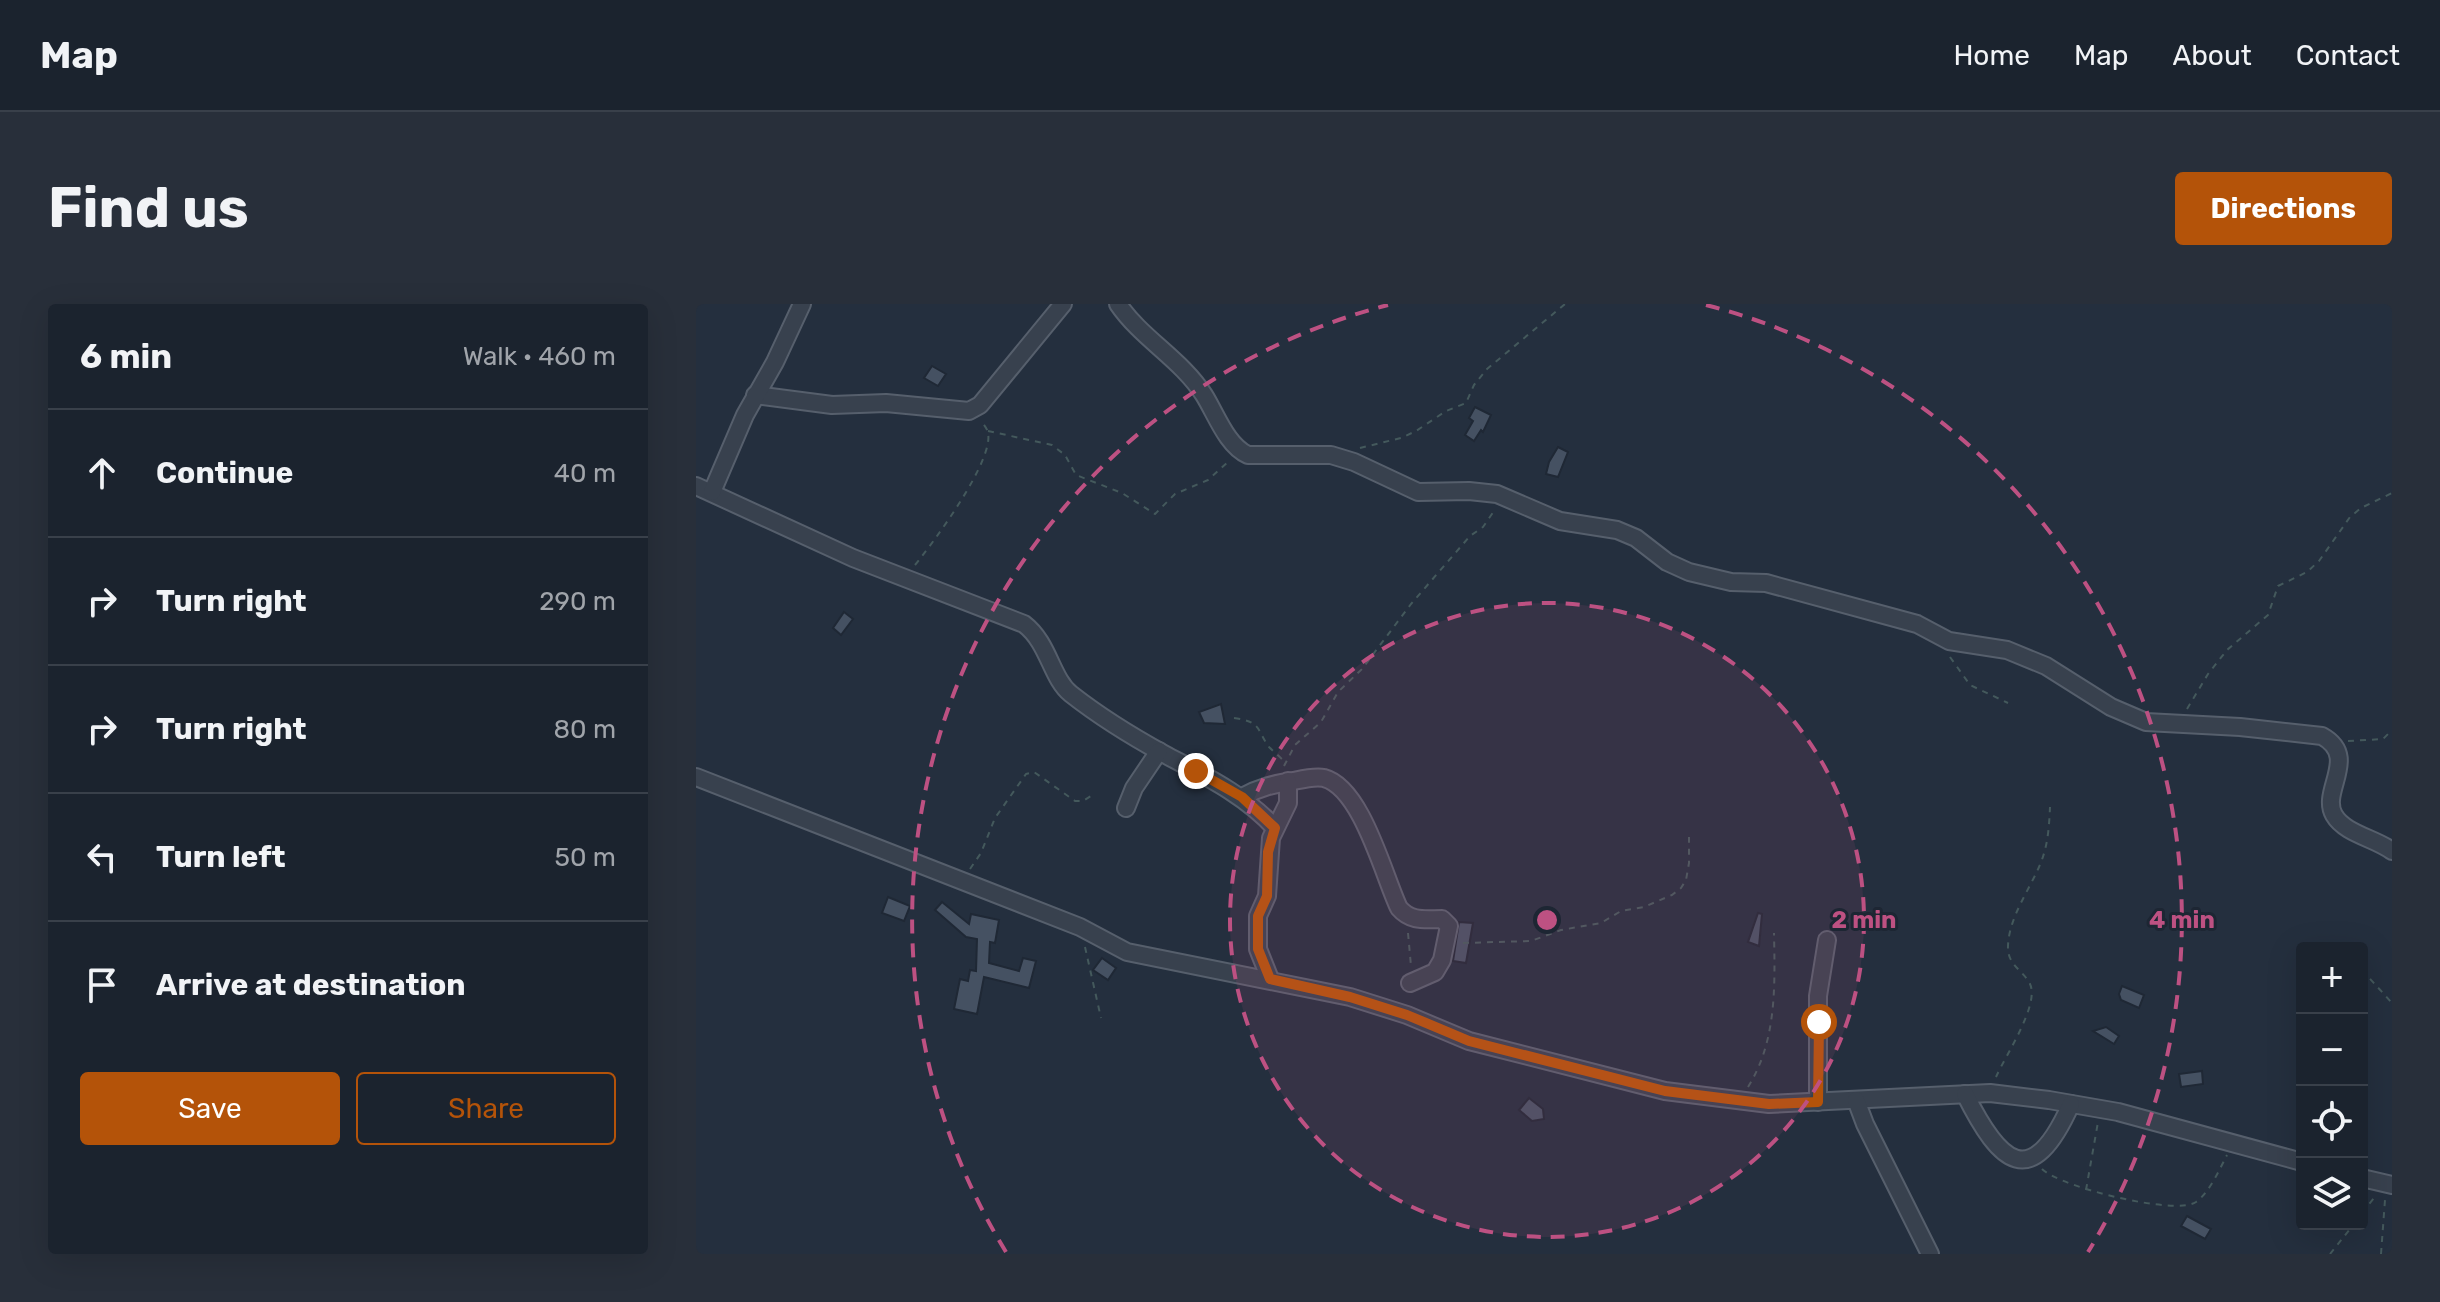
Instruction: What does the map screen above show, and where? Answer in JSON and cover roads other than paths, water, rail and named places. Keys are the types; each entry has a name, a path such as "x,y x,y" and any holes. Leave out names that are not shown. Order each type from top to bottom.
{"street":[{"path":"712,492 734,438 802,304"},
{"path":"755,395 832,405 886,403 935,409 975,409 1063,304"},
{"path":"1118,304 1131,324 1188,373 1241,452 1264,456 1331,455 1418,492 1469,491 1504,496 1546,517 1627,533 1667,562 1689,572 1731,582 1766,583 1917,624 1962,644 2007,650 2046,666 2127,715 2146,722 2310,734 2331,741 2336,748 2339,770 2331,804 2332,813 2352,831 2375,839 2392,851"},
{"path":"696,486 853,558 1024,624 1049,655 1067,691 1159,751 1242,797 1275,828"},
{"path":"1126,808 1134,788 1159,751"},
{"path":"696,777 1080,927 1127,952 1350,997 1407,1015 1469,1041 1665,1091 1769,1104 1990,1093 2101,1109 2296,1160"},
{"path":"1242,797 1260,787 1282,782 1319,777 1334,782 1361,814 1393,896 1405,916 1446,922 1449,932 1442,960 1435,972 1410,983"},
{"path":"1270,979 1258,949 1258,916 1267,896 1268,852 1275,828 1288,803 1282,782"},
{"path":"1818,1102 1818,996 1827,940"},
{"path":"1965,1094 1985,1132 2002,1153 2018,1161 2033,1156 2050,1141 2071,1104"},
{"path":"1856,1100 1930,1254"},
{"path":"2368,1179 2388,1184"}]}
